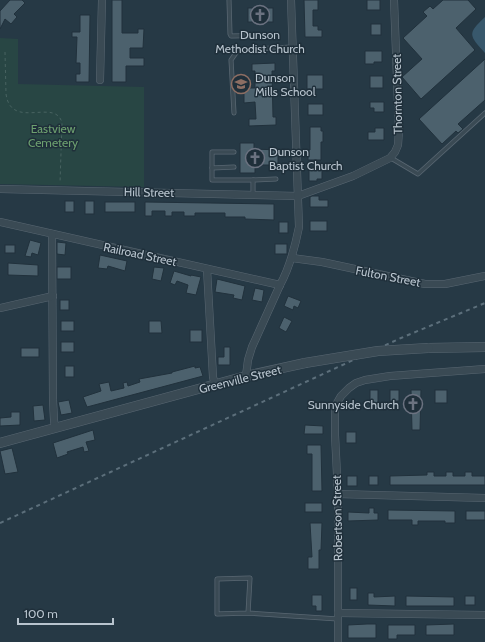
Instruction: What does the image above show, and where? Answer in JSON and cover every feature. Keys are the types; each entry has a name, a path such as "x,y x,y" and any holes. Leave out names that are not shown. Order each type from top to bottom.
{"street":[{"path":"100,80 102,0"},
{"path":"246,376 248,360 252,347 286,275 300,227 291,0"},
{"name":"Thornton Street","path":"390,158 398,145 399,130 394,0"},
{"path":"298,196 353,176 390,158"},
{"name":"Hill Street","path":"0,189 298,196"},
{"name":"Railroad Street","path":"0,222 280,285"},
{"path":"52,234 53,400 56,428"},
{"name":"Fulton Street","path":"292,258 322,262 425,284 445,284 485,276"},
{"path":"207,268 213,376 215,385"},
{"path":"0,308 53,296"},
{"name":"Greenville Street","path":"0,443 246,376 305,363 378,351 485,347"},
{"name":"Robertson Street","path":"338,642 338,494 335,408 341,396 356,383 366,380 390,376 485,369"},
{"path":"338,494 485,498"},
{"path":"338,616 485,614"}],"lane":[{"path":"229,0 231,36 275,35"},
{"path":"234,113 231,60 238,50 292,47"},
{"path":"390,158 418,174 485,113"},
{"path":"234,152 212,152 212,180 276,179"},
{"path":"212,168 234,167"},
{"path":"253,180 253,195"},
{"path":"248,613 250,578 218,579 217,614 248,613 338,616"}],"path":[{"path":"5,52 7,100 15,111 51,112 58,114 61,118 60,190"}],"green space":[{"name":"Eastview Cemetery","path":"0,38 18,39 18,84 144,87 144,187 0,184"}],"water":[{"path":"485,17 485,53 472,35 475,27"}],"building":[{"path":"10,0 22,0 25,3 14,14 17,17 11,24 5,19 0,29 0,11"},
{"path":"112,0 122,0 122,33 138,33 138,29 144,29 143,48 130,48 130,58 144,58 144,66 126,66 126,82 112,82"},
{"path":"304,0 318,0 318,10 313,10 313,26 318,26 318,30 322,30 322,37 305,37"},
{"path":"367,0 380,0 380,10 367,10"},
{"path":"443,0 468,0 476,9 456,28 475,50 421,99 402,77 422,59 403,38 427,16 423,12 430,6 433,9"},
{"name":"Dunson Methodist Church","path":"248,8 273,8 273,22 248,22"},
{"path":"80,15 90,15 89,82 76,82 76,74 80,74 80,63 76,63 77,37 72,37 72,32 80,32"},
{"path":"371,24 381,24 381,35 371,35"},
{"path":"365,51 382,51 382,62 365,64"},
{"path":"485,59 485,100 458,124 463,129 458,133 456,131 442,144 419,119"},
{"path":"275,63 275,71 272,71 273,117 276,117 276,125 249,126 249,119 256,119 255,102 244,103 244,88 255,88 255,71 252,71 252,64"},
{"path":"307,75 323,75 323,89 307,89"},
{"path":"370,76 383,76 383,88 370,88"},
{"path":"370,102 384,102 384,112 374,112 374,108 370,108"},
{"path":"308,104 323,104 323,115 308,115"},
{"path":"310,127 321,127 321,131 323,131 323,142 321,142 321,160 308,160 308,150 310,150"},
{"path":"375,128 384,128 384,140 368,140 368,132 375,132"},
{"name":"Dunson Baptist Church","path":"240,143 254,143 254,149 278,150 278,165 255,165 255,173 240,173"},
{"path":"309,170 322,170 322,179 317,179 317,181 309,181"},
{"path":"319,196 319,200 328,200 328,207 310,207 310,197"},
{"path":"65,201 74,201 74,212 65,212"},
{"path":"85,201 94,201 94,214 85,214"},
{"path":"105,202 135,202 135,212 105,212"},
{"path":"145,202 274,204 274,220 245,219 245,217 225,217 225,213 195,213 195,216 184,216 184,212 172,212 172,216 165,216 165,211 152,211 152,216 145,216"},
{"path":"310,221 327,221 327,231 310,231"},
{"path":"279,222 288,222 288,233 279,233"},
{"path":"30,240 41,243 38,255 32,253 31,257 25,256"},
{"path":"57,242 66,243 65,255 57,254"},
{"path":"275,244 287,244 287,254 275,254"},
{"path":"5,245 15,245 15,253 5,253"},
{"path":"100,255 127,261 125,271 108,266 107,269 98,268"},
{"path":"8,263 38,265 38,276 8,275"},
{"path":"57,267 71,267 71,279 57,279"},
{"path":"154,267 164,268 161,281 152,279"},
{"path":"174,271 201,277 196,295 186,293 188,285 177,281 175,285 170,283"},
{"path":"217,279 245,286 242,300 233,298 234,295 215,292"},
{"path":"255,288 264,290 262,302 252,300"},
{"path":"288,296 301,301 298,308 294,306 293,310 284,306"},
{"path":"60,300 69,300 69,310 60,310"},
{"path":"284,317 292,321 286,332 279,328"},
{"path":"61,321 74,321 74,331 61,331"},
{"path":"149,321 161,321 162,333 149,333"},
{"path":"190,330 202,330 202,342 190,342"},
{"path":"61,342 74,342 74,352 61,352"},
{"path":"224,347 230,347 230,365 218,365 218,357 224,357"},
{"path":"21,348 39,348 39,357 21,357"},
{"path":"65,366 74,366 74,377 65,377"},
{"path":"195,366 195,368 200,367 203,376 87,407 83,397 101,391 99,384 109,382 111,391 124,388 123,383 127,382 128,386 140,382 139,379 172,373"},
{"path":"370,390 378,390 378,405 370,405"},
{"path":"390,390 399,390 399,401 390,401"},
{"path":"411,390 421,390 420,430 412,430"},
{"path":"435,390 447,390 447,403 435,403"},
{"path":"69,400 72,413 61,415 58,402"},
{"path":"43,405 45,420 34,421 33,406"},
{"path":"11,412 20,412 20,425 0,426 0,418 11,417"},
{"path":"305,425 323,426 323,434 304,434"},
{"path":"93,430 95,440 86,442 89,451 84,452 83,447 67,452 68,454 57,458 53,443"},
{"path":"346,432 356,432 356,443 346,443"},
{"path":"307,445 321,445 322,491 312,491 312,454 307,454"},
{"path":"12,448 18,472 5,474 0,451"},
{"path":"427,472 434,472 434,476 446,476 446,472 453,472 453,476 465,476 465,472 472,472 472,476 485,476 485,485 390,485 390,476 427,475"},
{"path":"347,476 357,476 357,486 347,486"},
{"path":"369,476 378,476 378,485 369,485"},
{"path":"305,503 322,503 322,512 305,512"},
{"path":"369,508 374,508 374,513 378,513 378,520 348,521 348,512 369,513"},
{"path":"388,510 455,511 455,523 445,523 445,521 418,521 418,525 412,525 412,520 388,520"},
{"path":"466,511 485,511 485,520 466,520"},
{"path":"310,523 322,523 321,550 319,550 319,569 308,569 308,557 312,557"},
{"path":"350,588 357,588 357,600 350,600"},
{"path":"368,593 374,593 374,597 395,596 395,606 368,605"},
{"path":"312,595 322,595 322,611 316,611 316,606 312,606"},
{"path":"406,596 454,597 454,606 406,606"},
{"path":"465,596 475,596 475,605 465,605"},
{"path":"376,624 376,638 348,638 348,625"},
{"path":"454,624 454,635 426,635 426,625"},
{"path":"388,625 415,625 415,635 397,635 397,639 388,639"}],"railway":[{"path":"0,523 401,338 485,303"}],"place":[{"name":"Dunson Methodist Church","path":"260,15"},
{"name":"Dunson Mills School","path":"241,84"},
{"name":"Dunson Baptist Church","path":"255,158"},
{"name":"Sunnyside Church","path":"413,404"}]}
